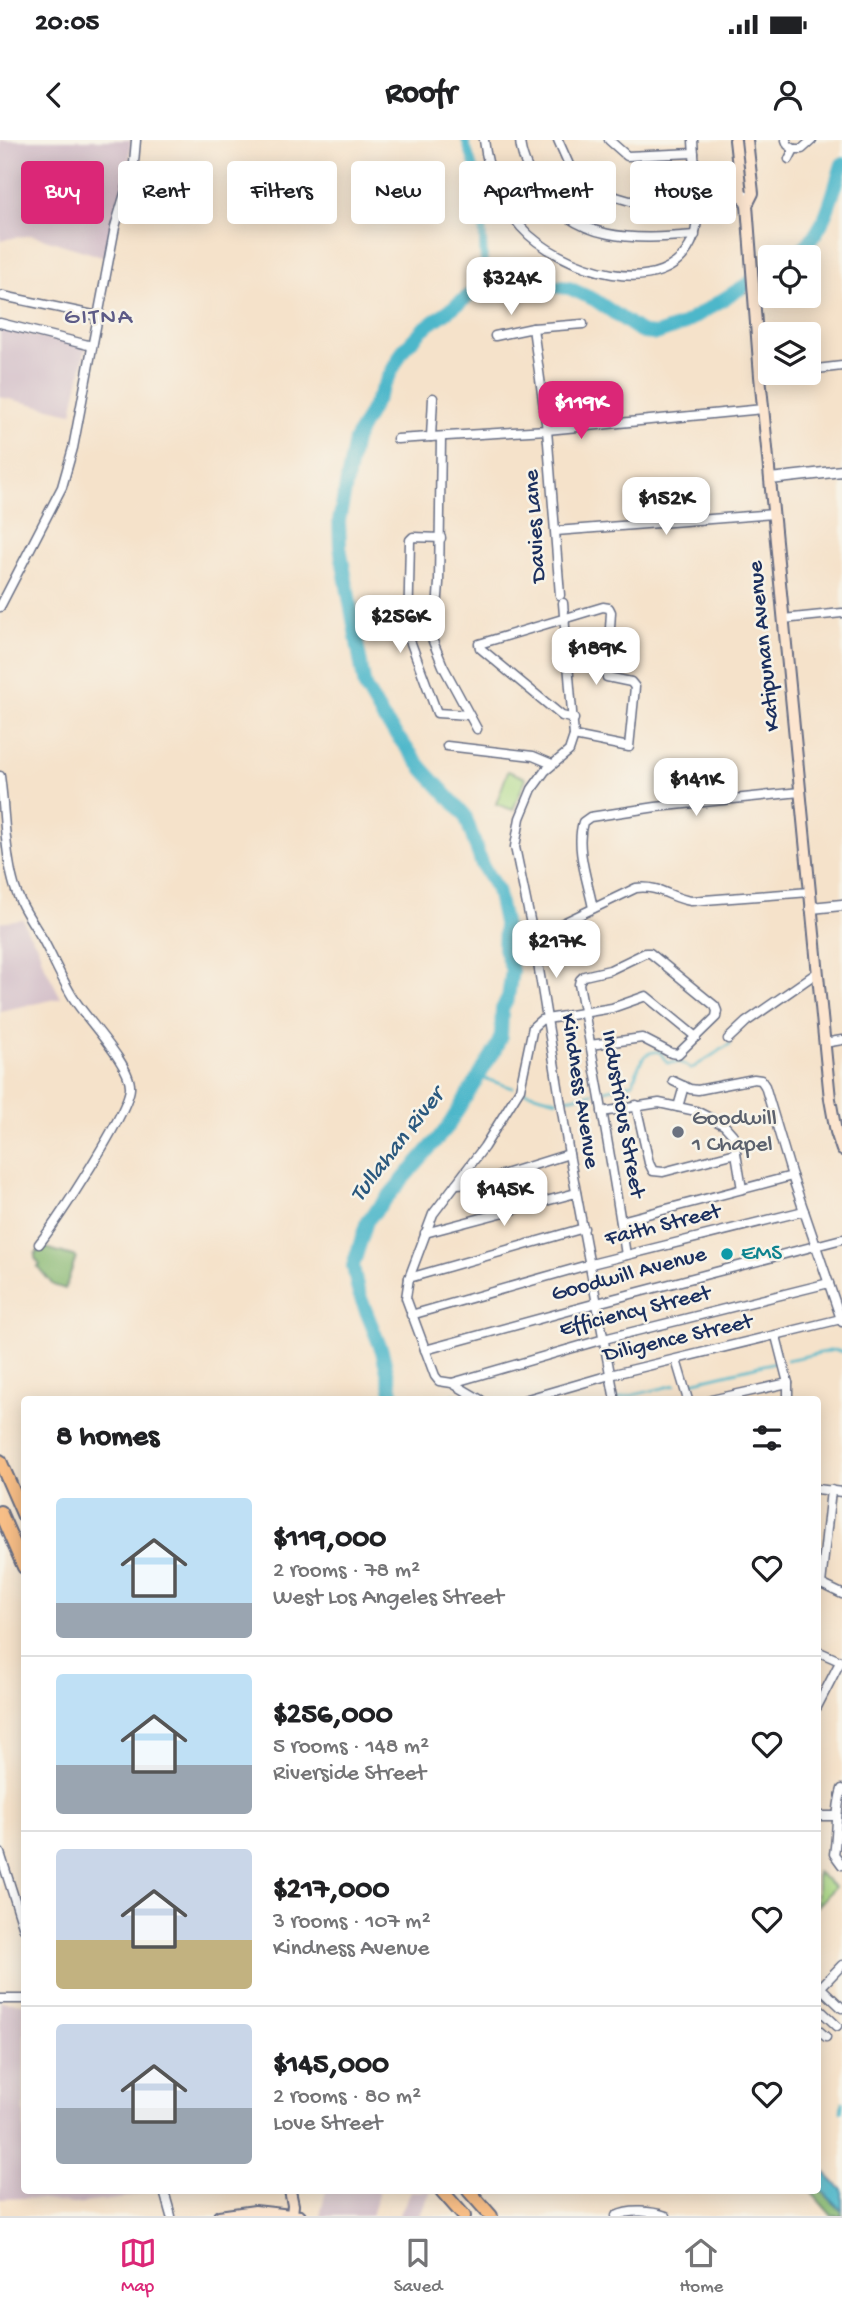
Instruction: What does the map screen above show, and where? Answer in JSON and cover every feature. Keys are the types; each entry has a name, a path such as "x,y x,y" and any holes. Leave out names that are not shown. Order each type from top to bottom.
{"main road":[{"path":"735,140 741,194 747,205"},
{"path":"747,140 753,193 747,205"},
{"name":"Katipunan Avenue","path":"747,205 758,351"},
{"name":"Katipunan Avenue","path":"761,385 824,1043 830,1099 842,1150"},
{"path":"0,1461 21,1509"},
{"path":"0,1511 21,1560"},
{"path":"445,2194 464,2216"},
{"path":"472,2194 491,2216"},
{"path":"277,2213 283,2210 291,2196"},
{"path":"219,2216 245,2211 296,2215 291,2196"}],"street":[{"path":"0,607 62,487 73,448 115,227 134,163 136,140"},
{"path":"484,140 488,167 495,185 521,227 536,241 571,262 595,271 626,276 649,274 668,268 682,255 695,235 695,224"},
{"path":"520,140 527,169 541,192 559,211 590,230 624,238 695,235"},
{"path":"558,140 570,167 587,183 606,194 630,201"},
{"path":"608,140 627,156 694,153"},
{"path":"693,140 694,161"},
{"path":"786,140 794,149 802,149 812,140"},
{"path":"789,159 794,149"},
{"path":"736,194 753,193"},
{"path":"3,296 98,316"},
{"path":"0,323 92,346"},
{"path":"495,335 533,328 583,324"},
{"name":"Davies Lane","path":"533,328 547,430 562,599 566,617"},
{"path":"821,368 842,366"},
{"path":"430,437 433,398"},
{"path":"397,439 547,430 763,408"},
{"path":"441,437 441,538 433,645 477,729"},
{"path":"770,479 842,471"},
{"path":"556,531 774,514"},
{"path":"441,538 413,537 410,540 408,635 437,713 468,716"},
{"path":"566,617 574,719 575,736 628,748 635,688 631,682 607,677 610,609 604,607 566,617 481,642 479,646 562,716 574,719"},
{"path":"783,619 842,613"},
{"path":"408,635 433,634"},
{"name":"Kindness Avenue","path":"575,736 569,751 537,780 528,796 517,826 515,847 534,939 569,1154 614,1395"},
{"path":"447,746 533,756 552,764"},
{"path":"0,776 9,865 18,896 75,1002 126,1070 131,1087 125,1105 104,1143 39,1244"},
{"path":"593,908 580,830 583,822 590,817 656,807 800,792"},
{"path":"561,924 636,888 650,886 681,900 691,901 810,892"},
{"path":"811,908 842,905"},
{"name":"Industrious Street","path":"626,1255 580,979 617,967 645,953 653,954 717,1008 716,1017 696,1037"},
{"path":"728,1039 746,1022 818,972"},
{"path":"475,1396 452,1382 439,1381 435,1376 406,1298 409,1278 433,1214 484,1147 520,1089 532,1028 538,1021 620,1006 646,996 696,1037 675,1054 642,1038 590,1045"},
{"path":"824,1043 842,1040"},
{"path":"673,1082 698,1090 761,1080 842,1320"},
{"path":"678,1107 684,1086"},
{"path":"602,1112 659,1103 700,1113 730,1130 742,1189"},
{"path":"636,1105 653,1171 663,1172 736,1153"},
{"path":"456,1184 476,1183 569,1154"},
{"path":"621,1221 792,1176"},
{"path":"425,1233 576,1193"},
{"name":"Faith Street","path":"411,1315 591,1264 804,1211"},
{"path":"409,1278 584,1228"},
{"name":"Goodwill Avenue","path":"425,1350 842,1239"},
{"name":"Efficiency Street","path":"452,1382 604,1339 829,1283"},
{"name":"Diligence Street","path":"538,1396 610,1375 842,1320"},
{"path":"776,1336 788,1383 788,1396"},
{"path":"676,1360 687,1396"},
{"path":"728,1396 788,1383"},
{"path":"821,1489 842,1492"},
{"path":"821,1568 831,1490"},
{"path":"821,1584 842,1594"},
{"path":"821,1653 841,1662 821,1700"},
{"path":"842,1789 834,1854 842,1865"},
{"path":"821,1816 837,1816"},
{"path":"0,1853 21,1920"},
{"path":"821,1987 840,1971"},
{"path":"821,1991 842,2008"},
{"path":"0,1999 21,1998"},
{"path":"821,2011 837,2026"},
{"path":"821,2033 825,2037"},
{"path":"165,2194 171,2216"},
{"path":"616,2216 626,2212 666,2216"}],"shaded area":[{"path":"0,140 131,140 129,161 118,161 118,204 103,257 32,235 0,240"},
{"path":"0,328 86,347 72,413 0,397"},
{"path":"23,919 61,998 0,1011 0,922"},
{"path":"0,2001 21,2003 21,2194 138,2194 74,2204 24,2198 0,2199"},
{"path":"325,2194 378,2194 372,2216 320,2216"},
{"path":"410,2194 430,2194 419,2216 399,2216"}],"green space":[{"path":"508,771 526,778 513,810 496,804"},
{"path":"43,1247 76,1257 65,1289 53,1285 38,1267 40,1265 35,1254"},
{"path":"821,1875 835,1887 821,1902"},
{"path":"821,2190 842,2211 842,2216 832,2216 813,2194 821,2194"}],"water":[{"path":"821,2169 842,2190 842,2211 821,2190"}],"waterway":[{"path":"465,140 481,190 485,289"},
{"name":"Tullahan River","path":"807,245 825,216 842,164"},
{"name":"Tullahan River","path":"393,1396 382,1351 358,1291 353,1266 367,1221 447,1128 495,1050 501,1036 502,1009 508,998 512,970 504,948 505,927 497,890 482,865 465,815 423,769 383,718 365,687 340,547 339,521 355,440 403,350 423,329 477,290 510,285 569,288 595,300 643,333 656,334 682,325 758,278"},
{"path":"605,1090 633,1083 641,1061 648,1054 660,1052 667,1063 680,1062 691,1069 730,1044"},
{"path":"480,1077 513,1088"},
{"path":"523,1091 557,1100"},
{"path":"567,1098 593,1093"},
{"path":"787,1360 834,1350 842,1352"},
{"path":"687,1383 776,1362"},
{"path":"630,1396 675,1385"},
{"path":"451,1396 458,1396"},
{"path":"841,2111 842,2102"}],"place":[{"name":"Goodwill 1 Chapel","path":"678,1132"},
{"name":"EMS","path":"727,1254"}],"district":[{"name":"GITNA","path":"99,318"}]}
